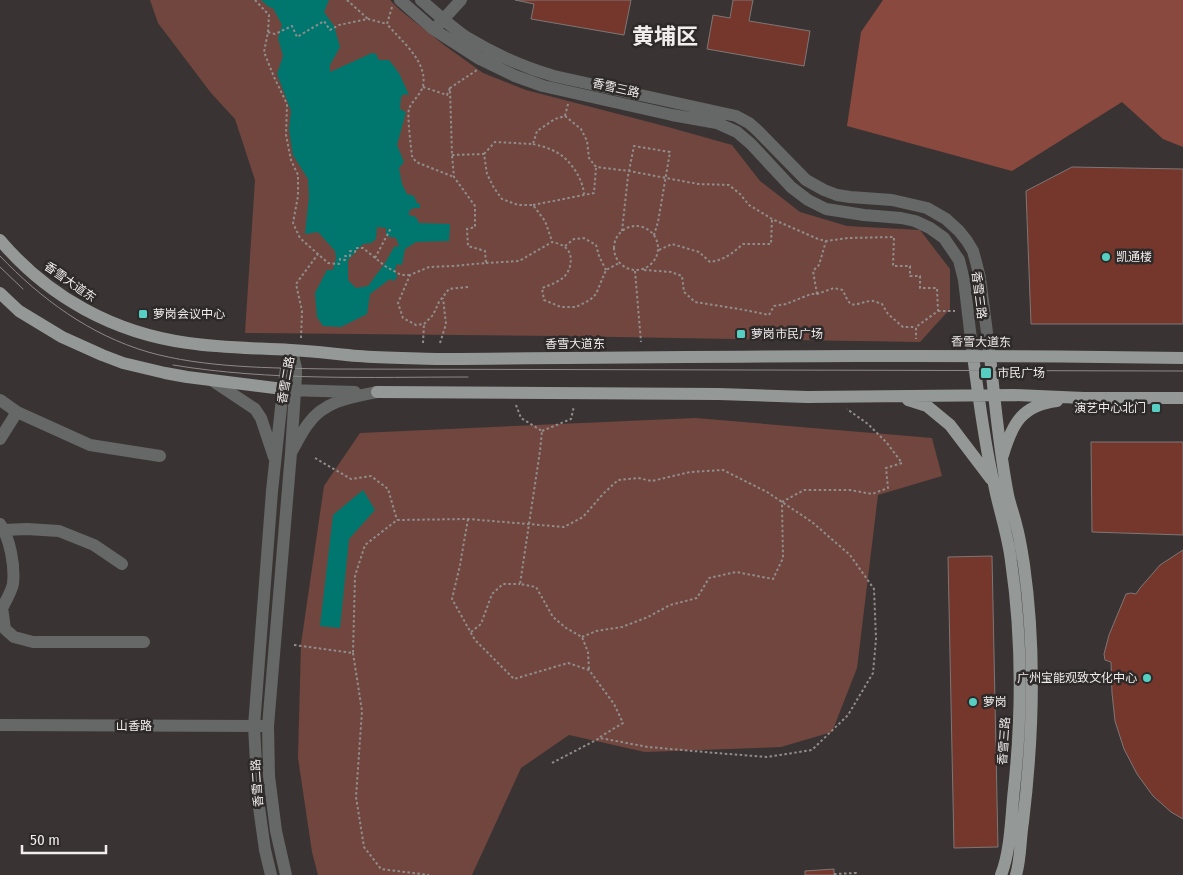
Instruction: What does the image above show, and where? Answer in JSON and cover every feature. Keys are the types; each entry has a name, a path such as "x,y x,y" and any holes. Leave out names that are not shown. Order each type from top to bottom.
{"main road":[{"name":"香雪大道东","path":"0,240 7,249 50,288 94,315 115,324 160,338 206,346 437,359 973,356 1183,358"},
{"path":"0,293 19,310 62,337 123,363 165,373 289,390"},
{"name":"香雪三路","path":"973,356 994,483 1011,561 1019,655 1019,718 1015,781 1005,866 1001,875"},
{"name":"香雪三路","path":"990,356 1002,460 1024,565 1032,672 1028,785 1016,875"},
{"path":"377,392 709,394 807,397 1038,395 1084,398 1183,398"},
{"path":"881,396 927,406 950,425 994,483"},
{"path":"1002,460 1014,426 1028,410 1049,402 1084,398"}],"street":[{"name":"香雪三路","path":"400,0 433,29 478,58 515,76 543,86 672,115 717,123 737,132 751,144 791,188 808,200 826,209 901,218 915,221 930,228 944,238 959,260 964,280 973,356"},
{"name":"香雪三路","path":"422,0 443,20 466,36 493,52 528,68 554,76 736,116 757,130 806,180 824,190 837,195 907,202 927,208 959,231 973,251 980,278 990,356"},
{"path":"433,29 461,0"},
{"name":"香雪二路","path":"286,875 276,831 269,776 268,726 291,453 289,390 286,368 291,350"},
{"path":"213,380 255,409 261,418 276,461"},
{"path":"289,390 377,392"},
{"name":"香雪二路","path":"271,875 265,850 258,800 254,726 276,461 289,390"},
{"path":"291,453 309,422 324,408 344,399 377,392"},
{"path":"0,400 17,412 90,445 160,456"},
{"path":"0,439 17,412"},
{"path":"122,564 94,544 59,531 2,527 13,562 12,585 1,610 5,629 14,637 33,642 144,642"},
{"name":"山香路","path":"0,725 268,726"}],"path":[{"path":"254,0 269,16 264,52 287,104 286,135 291,160 298,175 298,196 293,223 300,238 328,263 339,264 340,259 344,260 345,256 350,256 350,251 355,252 356,248 363,248 385,266 401,275 410,275 429,267 519,261 552,242 565,246 570,252 571,261 564,277 542,288 544,300 560,307 576,307 590,300 596,294 606,270 619,263"},
{"path":"347,0 368,19 386,24 413,52 423,72 423,87 408,110 412,156 416,162 454,177"},
{"path":"386,24 394,0"},
{"path":"268,32 275,34 292,26 297,37 324,21 330,30 339,25 368,19"},
{"path":"423,87 447,95 450,88 482,68"},
{"path":"450,88 454,177 475,206 475,227 467,229 468,246 485,251 486,263"},
{"path":"565,116 569,99"},
{"path":"484,154 487,174 494,188 502,199 518,205 533,205 594,193 596,167 589,158 587,142 581,129 565,116"},
{"path":"533,144 537,131 555,119 565,116"},
{"path":"452,155 484,154 495,142 533,144 557,152 574,168 583,186 584,194"},
{"path":"622,231 634,146 670,152 654,235"},
{"path":"596,167 698,184 729,185 749,205 772,219 808,236 826,241 848,238 894,237 893,266 910,266 910,276 920,276 920,288 938,288 938,311"},
{"path":"533,205 545,221 552,242"},
{"path":"659,250 672,244 699,252 710,262 720,261 732,254 743,244 771,244 772,219"},
{"path":"644,270 656,259 659,250 658,242 648,229 639,226 630,227 622,231 616,238 615,256 619,263 626,269 635,271 671,272 682,276 684,292 695,302 769,315 774,306 786,304 811,294 817,294 834,288 843,290 847,300 852,304 859,305 872,300 882,304 888,314 902,327 916,327 938,311 958,311"},
{"path":"375,258 391,228"},
{"path":"565,246 574,239 584,238 596,245 606,270"},
{"path":"817,294 813,271 819,265 826,241"},
{"path":"301,338 302,312 296,284 318,254"},
{"path":"635,271 641,342"},
{"path":"410,275 398,303 403,318 416,325 424,324 433,315 439,302 449,289 468,287"},
{"path":"440,342 446,324 443,297"},
{"path":"423,342 424,324"},
{"path":"916,327 916,339"},
{"path":"516,405 521,418 542,431"},
{"path":"782,502 804,490 850,490 872,494 888,488 886,468 902,463 868,424 841,405"},
{"path":"542,431 571,419 574,406"},
{"path":"520,584 542,431"},
{"path":"316,458 351,479 371,476 388,489 397,520"},
{"path":"429,875 381,870 364,847 356,797 362,711 353,653 354,576 365,545 397,520 468,519 564,527 583,517 618,480 638,478 652,481 690,472 723,470 767,492 812,522 850,555 874,589 876,639 873,673 848,716 812,750 767,757 648,747 600,738"},
{"path":"582,637 596,631 622,627 648,617 670,605 697,598 709,578 736,572 774,579 783,558 782,502"},
{"path":"468,519 452,599 475,640 514,679 568,663 589,670"},
{"path":"471,632 480,624 492,594 503,584 520,584 536,587 553,617 566,628 582,637 588,652 589,670 614,704 623,723 600,738 550,764"},
{"path":"294,645 353,653"},
{"path":"834,874 856,873 856,875"}],"shaded area":[{"path":"150,0 390,0 444,45 483,73 526,90 732,145 760,181 800,212 847,226 920,230 950,269 950,309 920,342 245,333 255,180 235,119 211,93 158,23"},
{"path":"883,0 1183,0 1183,147 1163,139 1122,102 1012,171 847,126 861,32"},
{"path":"695,418 932,438 942,476 878,495 857,668 832,732 781,747 645,752 569,735 521,768 472,875 318,875 312,852 298,758 301,644 324,486 360,433"}],"water":[{"path":"261,0 329,0 324,12 334,26 340,47 330,65 330,72 372,53 376,54 379,60 389,60 399,73 409,95 404,94 401,97 400,109 406,112 397,145 404,162 399,168 402,184 407,194 414,196 417,203 420,204 420,208 414,208 409,211 409,215 416,217 419,223 450,224 449,241 416,242 405,249 402,265 397,264 395,270 397,277 394,281 390,279 370,294 367,314 341,327 323,326 317,317 315,293 327,270 333,270 336,258 335,251 318,232 305,234 309,196 308,179 293,155 289,130 291,111 277,74 283,56 278,38 282,25 273,8","holes":["377,227 386,228 386,236 396,238 399,246 394,247 368,286 356,288 348,280 348,260 363,244 371,243 376,239"]},
{"path":"363,490 375,510 349,539 340,628 320,626 333,515"}],"building":[{"path":"515,0 631,0 624,35 531,19 534,4"},
{"path":"733,0 753,0 749,21 810,31 804,66 707,49 713,15 730,18"},
{"name":"凯通楼","path":"1072,167 1183,169 1183,324 1031,324 1026,191"},
{"path":"1091,442 1183,442 1183,535 1092,532"},
{"name":"广州宝能观致文化中心","path":"1183,550 1183,819 1171,812 1153,796 1137,774 1124,749 1115,721 1111,662 1105,660 1104,654 1109,635 1126,594 1136,594 1160,565"},
{"name":"萝岗","path":"992,556 998,847 954,848 948,557"},
{"path":"834,869 834,875 805,875 805,871"}],"tram line":[{"path":"0,256 32,287 50,301 106,336 148,352 215,364 330,369 1183,371"},
{"path":"0,267 23,289"},
{"path":"173,365 246,374 283,376 468,377"}],"place":[{"name":"凯通楼","path":"1106,257"},
{"name":"萝岗会议中心","path":"143,314"},
{"name":"萝岗市民广场","path":"741,334"},
{"name":"市民广场","path":"986,373"},
{"name":"演艺中心北门","path":"1156,408"},
{"name":"广州宝能观致文化中心","path":"1147,678"},
{"name":"萝岗","path":"973,702"}],"district":[{"name":"黄埔区","path":"665,36"}]}
